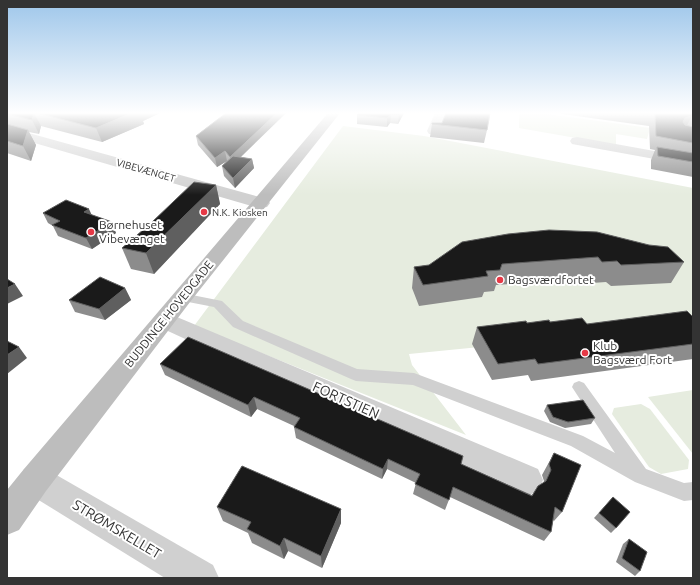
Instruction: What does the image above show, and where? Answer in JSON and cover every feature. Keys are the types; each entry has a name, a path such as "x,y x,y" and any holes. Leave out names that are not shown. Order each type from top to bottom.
{"street":[{"name":"VIBEVÆNGET","path":"40,140 261,203"},
{"name":"BUDDINGE HOVEDGADE","path":"7,518 35,480 182,297 312,140"},
{"path":"577,141 693,162"},
{"name":"FORTSTIEN","path":"165,320 527,480"},
{"name":"STRØMSKELLET","path":"35,480 200,578"}],"lane":[{"path":"182,297 218,304 238,324 356,375 414,379 577,441 641,476 684,492 693,492"},
{"path":"579,387 641,476"}],"shaded area":[{"path":"332,140 446,140 693,188 693,326 409,354 412,365 466,435 194,326"},
{"path":"589,140 616,140 616,145"},
{"path":"693,390 693,454 648,397"},
{"path":"641,404 650,409 689,460 688,469 661,474 649,467 612,414 614,408"}],"building":[{"path":"7,140 25,140 23,146"},
{"path":"200,140 248,140 230,157 225,151 215,158"},
{"path":"679,140 693,140 693,143"},
{"path":"657,147 693,153 693,162 658,156"},
{"path":"233,156 252,159 233,178 222,166"},
{"path":"194,182 216,185 146,253 122,248 151,223"},
{"path":"66,200 89,209 84,212 112,222 86,238 52,225 60,221 43,213"},
{"path":"549,230 597,232 649,245 668,247 684,262 621,265 617,261 602,262 598,257 502,264 500,270 486,271 488,276 423,285 414,267 429,265 462,242 508,234"},
{"path":"100,277 125,288 99,309 69,300"},
{"path":"7,279 15,284 7,288"},
{"path":"687,311 693,317 693,344 538,364 535,359 498,364 477,327 526,321 527,323 549,320 550,322 582,318 587,324"},
{"path":"188,337 463,456 461,464 532,496 538,486 546,481 551,470 549,464 554,453 581,465 562,512 555,507 551,532 453,487 449,500 415,484 420,474 388,459 383,469 294,427 300,418 254,397 248,405 160,364"},
{"path":"7,341 19,347 7,355"},
{"path":"583,400 595,418 568,422 553,417 547,405"},
{"path":"242,466 341,509 321,556 284,538 280,546 247,529 251,522 217,507"},
{"path":"613,497 630,512 616,528 599,513"},
{"path":"629,539 647,552 640,571 622,558"}],"place":[{"name":"N.K. Kiosken","path":"204,212"},
{"name":"Børnehuset Vibevænget","path":"91,232"},
{"name":"Bagsværdfortet","path":"500,280"},
{"name":"Klub Bagsværd Fort","path":"585,353"}]}
